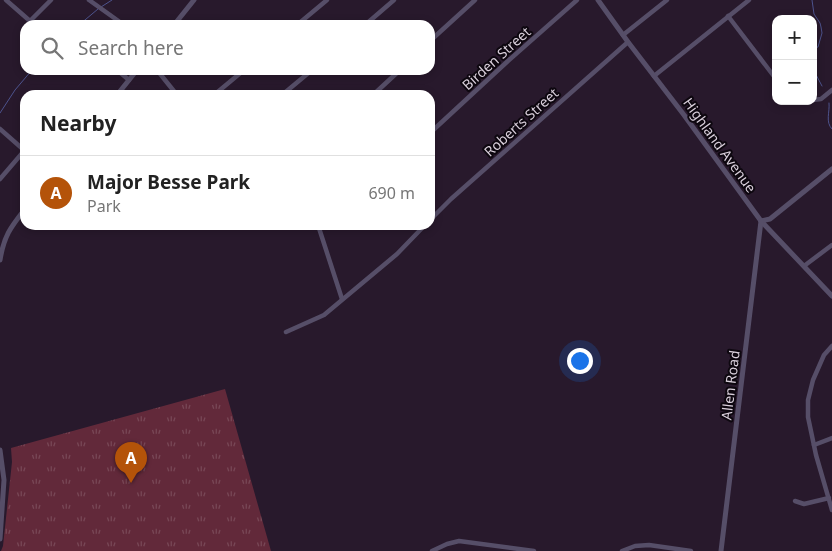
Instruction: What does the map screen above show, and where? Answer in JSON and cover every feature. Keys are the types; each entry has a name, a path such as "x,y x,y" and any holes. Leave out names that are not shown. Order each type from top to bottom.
{"street":[{"path":"6,0 29,20"},
{"path":"31,20 50,0"},
{"path":"178,20 194,0"},
{"path":"303,20 327,0"},
{"path":"371,20 394,0"},
{"path":"435,36 475,0"},
{"name":"Birden Street","path":"435,128 578,0"},
{"name":"Highland Avenue","path":"598,0 761,221 832,296"},
{"path":"623,35 667,0"},
{"path":"654,76 749,0"},
{"path":"89,1 117,20"},
{"path":"728,16 772,74"},
{"name":"Roberts Street","path":"435,215 628,42"},
{"path":"122,75 129,80"},
{"path":"121,90 133,75"},
{"path":"162,75 174,90"},
{"path":"220,90 238,75"},
{"path":"288,90 306,75"},
{"path":"379,90 395,75"},
{"path":"817,100 821,99 832,90"},
{"path":"0,129 20,147"},
{"path":"0,179 20,156"},
{"path":"761,221 770,219 832,169"},
{"path":"0,260 7,233 20,215"},
{"name":"Allen Road","path":"722,551 761,221"},
{"path":"320,230 342,299"},
{"path":"286,332 324,315 397,254 421,230"},
{"path":"804,266 832,245"},
{"path":"832,346 824,354 813,380 808,400 808,417 814,445 832,510"},
{"path":"814,445 832,438"},
{"path":"0,450 4,480 0,538"},
{"path":"795,501 804,504 828,498"},
{"path":"432,551 447,544 459,542 534,551"},
{"path":"622,551 635,546 649,545 691,551"}],"green space":[{"path":"225,389 271,551 1,551 12,462 11,448"}],"waterway":[{"path":"101,7 112,0"},
{"path":"812,0 815,15"},
{"path":"85,20 98,9"},
{"path":"817,18 822,33 817,47"},
{"path":"0,113 28,75"},
{"path":"817,77 822,86"},
{"path":"829,103 828,120 832,129"}],"place":[{"name":"Major Besse Park","path":"131,483"}]}
